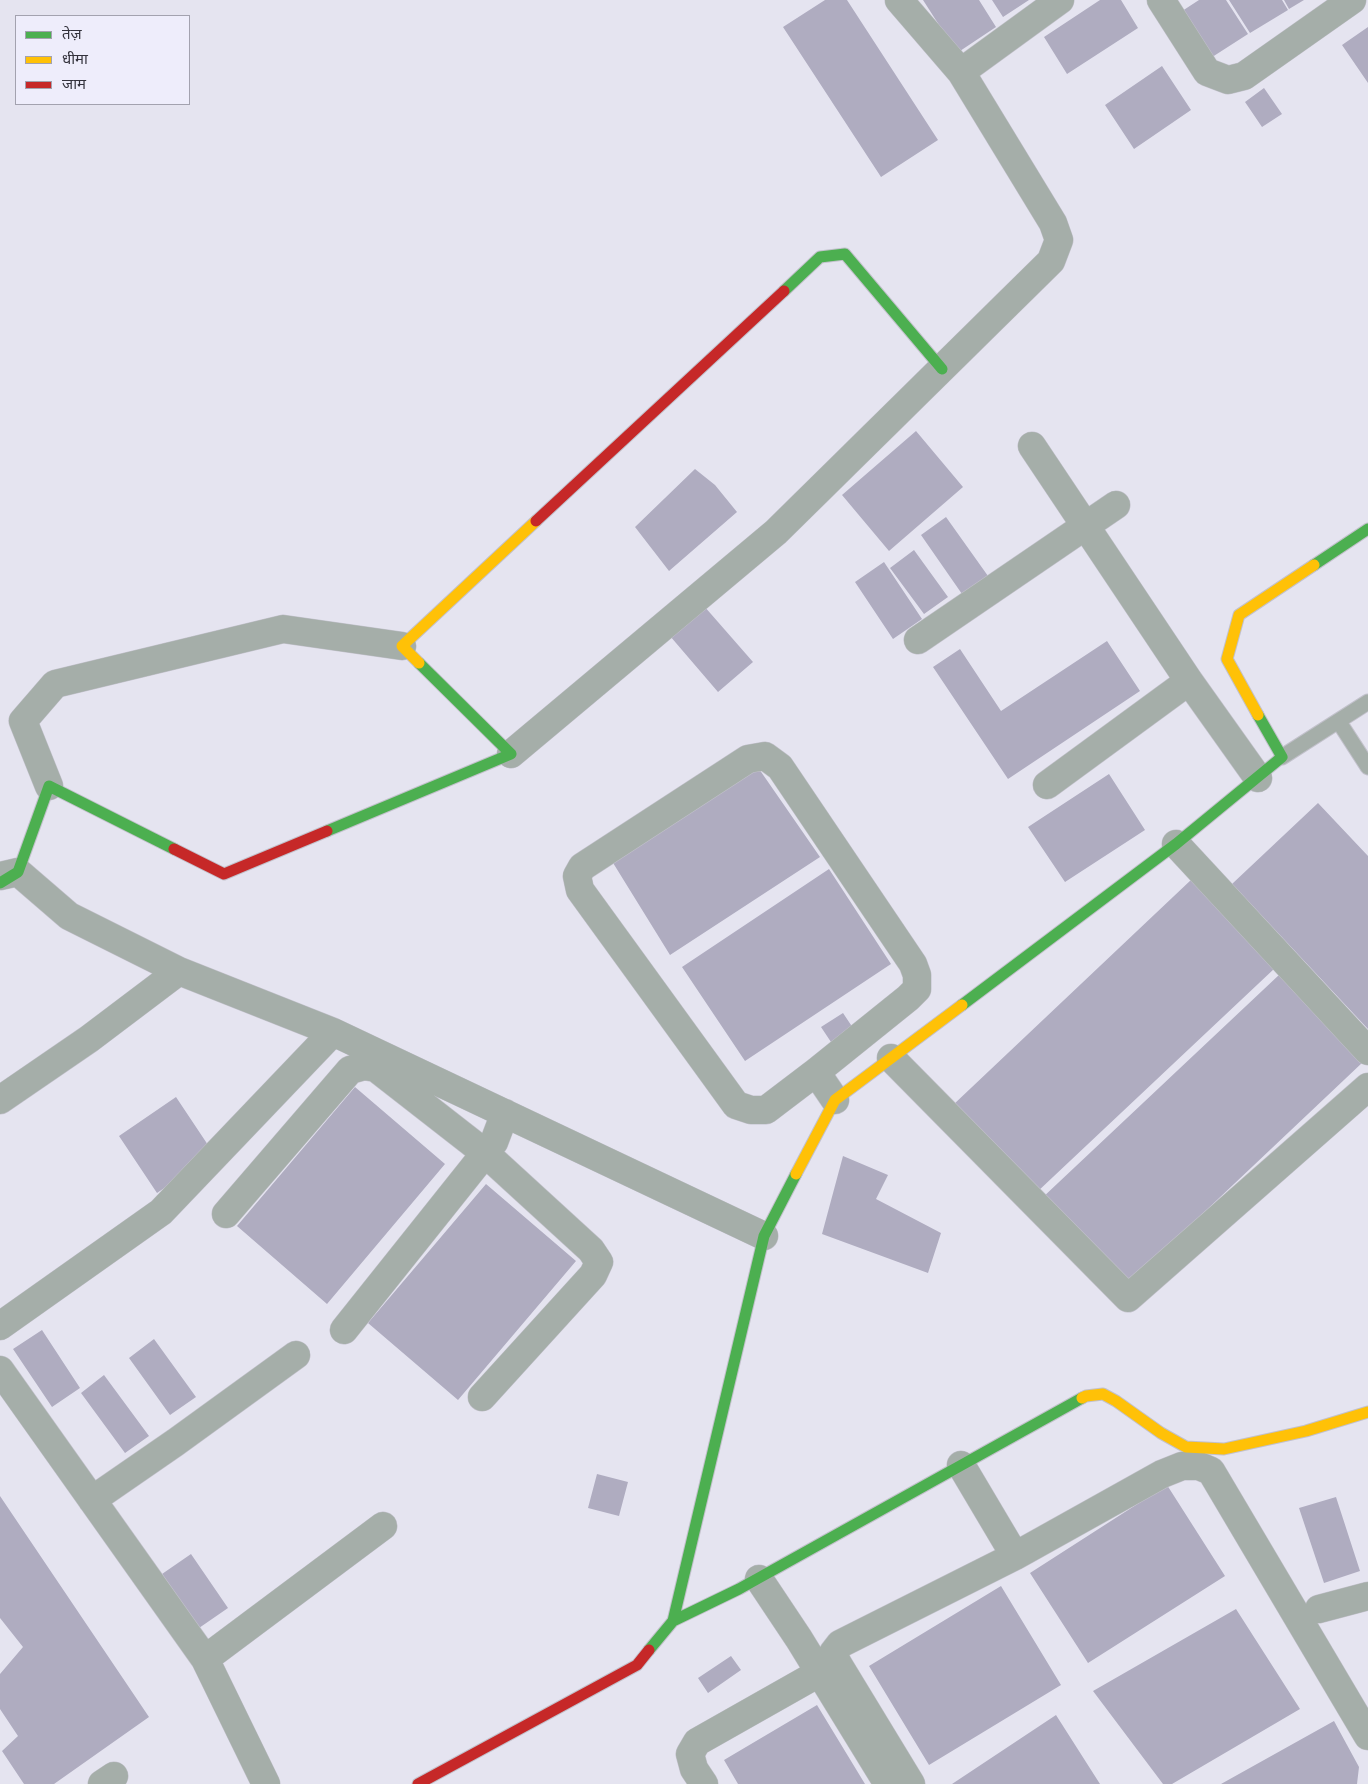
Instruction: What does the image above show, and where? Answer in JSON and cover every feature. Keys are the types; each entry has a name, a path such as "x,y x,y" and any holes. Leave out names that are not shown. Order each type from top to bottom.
{"street":[{"path":"511,754 402,646 283,630 55,684 23,721 49,786 224,874 511,754 776,532 1051,261 1059,240 1053,223 961,72 899,0"},
{"path":"961,72 1060,0"},
{"path":"1161,0 1207,72 1228,80 1244,76 1352,0"},
{"path":"402,646 820,257 845,254 942,369"},
{"path":"1032,446 1189,681 1258,778"},
{"path":"918,640 1116,505"},
{"path":"673,1621 764,1236 835,1100 1176,844 1282,758 1227,658 1239,615 1368,529"},
{"path":"1047,785 1189,681"},
{"path":"765,756 780,768 913,964 917,975 917,989 908,998 816,1072 766,1110 750,1110 736,1105 580,890 577,876 582,867 748,759 765,756"},
{"path":"49,786 6,877 69,916 179,971 333,1032 764,1236"},
{"path":"1176,844 1368,1051"},
{"path":"0,1100 179,971"},
{"path":"0,1326 161,1212 333,1032"},
{"path":"891,1058 1128,1298 1368,1087"},
{"path":"226,1214 350,1070 364,1066 376,1068 485,1153 591,1250 599,1262 593,1275 482,1397"},
{"path":"816,1072 835,1100"},
{"path":"344,1330 494,1142 505,1113"},
{"path":"92,1500 176,1442 296,1354"},
{"path":"0,1370 205,1659 266,1784"},
{"path":"418,1784 637,1665 673,1621 759,1579 1086,1396 1103,1394 1186,1447 1224,1449 1306,1431 1368,1412"},
{"path":"961,1466 1014,1556"},
{"path":"911,1784 838,1664 833,1653 840,1644 1014,1556 1162,1474 1182,1466 1199,1466 1211,1471 1368,1736"},
{"path":"205,1659 383,1526"},
{"path":"759,1579 888,1784"},
{"path":"1319,1609 1368,1596"},
{"path":"704,1784 694,1769 690,1754 697,1742 819,1672"}],"lane":[{"path":"1282,758 1368,702"},
{"path":"1339,722 1368,767"}],"building":[{"path":"825,0 847,0 938,140 881,177 783,27"},
{"path":"923,0 979,0 996,27 957,53"},
{"path":"992,0 1029,0 1003,17"},
{"path":"1100,0 1121,0 1138,28 1067,74 1044,37"},
{"path":"1199,0 1226,0 1248,34 1206,61 1176,15"},
{"path":"1229,0 1282,0 1288,10 1250,33"},
{"path":"1284,0 1304,0 1289,9"},
{"path":"1368,27 1368,83 1342,45"},
{"path":"1162,66 1191,110 1134,149 1105,105"},
{"path":"1264,88 1282,114 1262,127 1245,102"},
{"path":"916,431 963,487 889,551 842,495"},
{"path":"695,469 715,485 737,512 669,571 635,527"},
{"path":"946,517 988,576 962,594 921,535"},
{"path":"914,550 948,597 924,614 890,568"},
{"path":"884,562 922,619 893,639 855,582"},
{"path":"704,606 753,662 718,692 670,636"},
{"path":"1107,641 1140,691 1008,779 933,667 960,649 1001,711"},
{"path":"757,766 820,857 670,955 610,858"},
{"path":"1109,774 1145,830 1065,882 1028,827"},
{"path":"1318,803 1368,856 1368,1029 1232,884"},
{"path":"829,869 891,964 745,1061 682,967"},
{"path":"1192,879 1275,968 1036,1193 953,1105"},
{"path":"1280,974 1363,1062 1124,1288 1041,1199"},
{"path":"843,1013 855,1031 833,1045 821,1027"},
{"path":"355,1087 445,1164 327,1304 237,1226"},
{"path":"176,1097 214,1154 157,1193 119,1136"},
{"path":"843,1156 888,1175 876,1199 941,1233 928,1273 822,1234"},
{"path":"486,1184 576,1261 458,1400 368,1323"},
{"path":"42,1330 80,1388 52,1407 13,1349"},
{"path":"154,1339 196,1397 170,1415 129,1358"},
{"path":"104,1375 149,1436 125,1453 81,1393"},
{"path":"597,1474 628,1482 619,1516 588,1508"},
{"path":"1167,1485 1225,1576 1088,1663 1030,1573"},
{"path":"0,1496 149,1717 54,1784 24,1784 2,1751 18,1736 0,1709 0,1674 23,1647 0,1618"},
{"path":"1336,1497 1360,1571 1324,1583 1299,1508"},
{"path":"191,1554 228,1608 199,1628 162,1574"},
{"path":"1001,1586 1061,1685 929,1765 869,1666"},
{"path":"1236,1609 1300,1709 1172,1784 1163,1784 1093,1691"},
{"path":"731,1656 741,1670 708,1693 698,1678"},
{"path":"817,1705 865,1784 738,1784 724,1760"},
{"path":"1056,1715 1100,1784 952,1784"},
{"path":"1334,1721 1359,1767 1357,1784 1221,1784"}],"traffic: fast":[{"path":"784,291 820,257 845,254 942,369"},
{"path":"1314,565 1368,529"},
{"path":"327,831 511,754 419,663"},
{"path":"962,1005 1176,844 1282,757 1258,715"},
{"path":"0,883 18,872 49,786 174,849"},
{"path":"673,1621 764,1236 796,1174"},
{"path":"649,1650 673,1621 739,1589 1082,1398"}],"traffic: slow":[{"path":"419,663 402,646 536,521"},
{"path":"1258,715 1227,659 1239,615 1314,565"},
{"path":"796,1174 835,1100 962,1005"},
{"path":"1082,1398 1103,1394 1161,1433 1186,1447 1224,1449 1306,1431 1368,1412"}],"traffic: jam":[{"path":"536,521 784,291"},
{"path":"174,849 224,874 327,831"},
{"path":"418,1784 637,1665 649,1650"}]}
